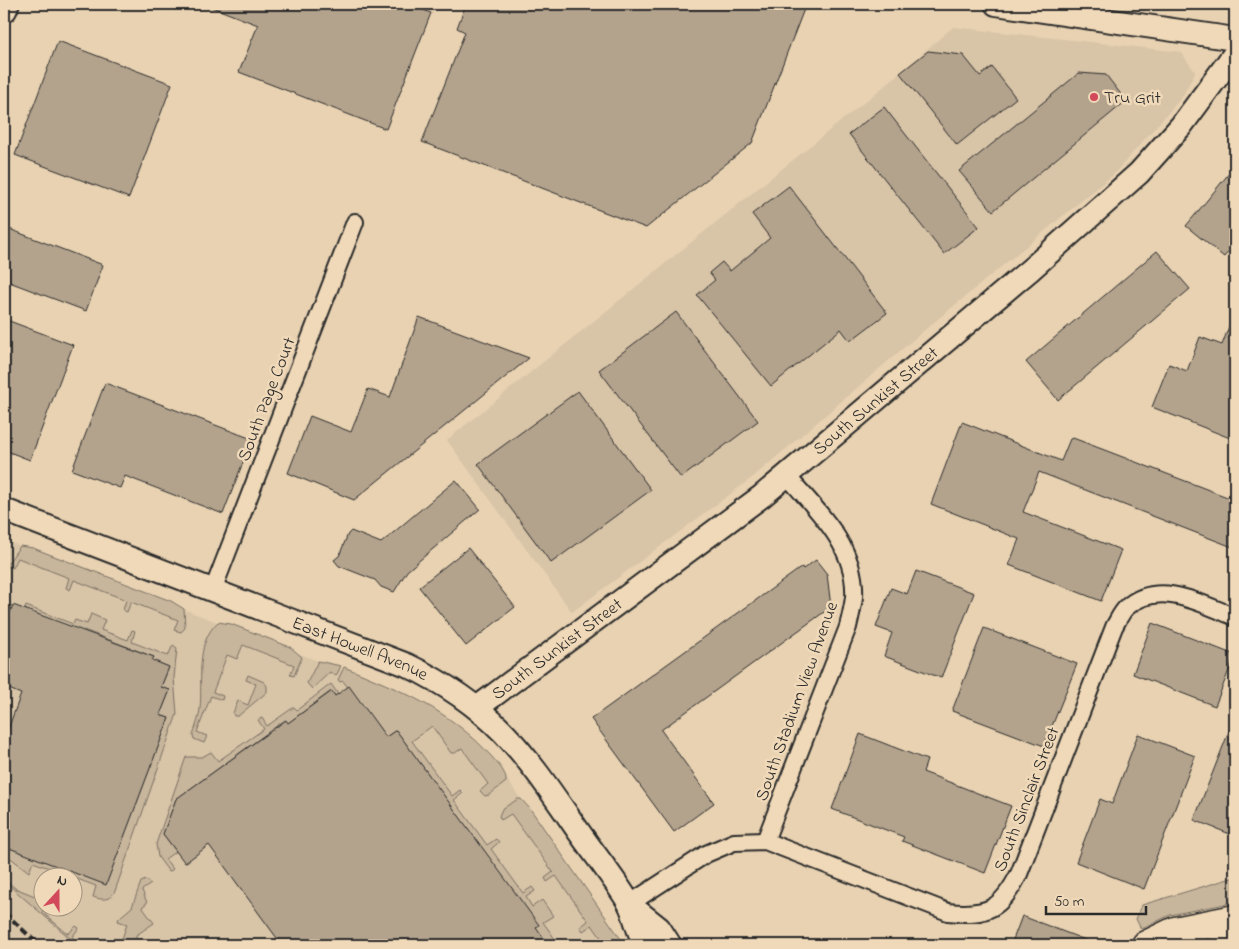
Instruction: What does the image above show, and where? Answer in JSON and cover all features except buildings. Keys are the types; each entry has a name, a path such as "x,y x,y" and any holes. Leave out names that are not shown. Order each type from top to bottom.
{"highway":[{"path":"1146,945 1175,931 1235,919"},
{"path":"1222,945 1235,944"}],"main road":[{"path":"4,9 6,4"}],"street":[{"path":"996,4 1235,38"},
{"name":"South Sunkist Street","path":"478,707 734,519 986,308 1133,179 1181,126 1235,53"},
{"name":"South Page Court","path":"213,590 355,222"},
{"name":"South Stadium View Avenue","path":"766,841 848,627 854,598 850,564 844,548 822,517 786,475"},
{"name":"East Howell Avenue","path":"4,510 408,665 445,684 478,707 521,750 629,904 646,945"},
{"name":"South Sinclair Street","path":"629,904 706,854 734,842 766,841 948,912 966,914 985,910 1000,904 1019,874 1114,627 1126,607 1140,598 1172,594 1235,616"},
{"name":"East Howell Avenue","path":"629,904 659,928 670,945"}],"shaded area":[{"path":"953,27 1181,52 1195,72 1182,97 1114,174 922,332 753,477 572,612 447,440 882,88"},
{"path":"4,540 388,688 503,774 622,945 4,945"},
{"path":"20,546 33,548 171,601 184,609 185,628 181,632 174,630 178,620 131,602 127,612 123,610 126,600 74,580 70,590 66,588 69,578 18,558 13,568 9,567 8,563"},
{"path":"26,606 73,624 75,620 87,624 91,614 105,620 101,630 128,640 132,630 135,631 132,642 168,656 173,645 177,648 174,678 177,714 115,891 111,897 105,899 93,897 96,886 82,881 82,875 106,884 169,718 160,715 170,690 161,687 169,667 152,660 154,657 84,630 83,634 35,613 28,613 25,609"},
{"path":"218,622 231,624 290,647 302,657 294,676 290,675 294,665 243,645 237,659 227,655 213,692 223,696 222,700 211,696 197,732 207,736 204,743 194,739 193,735 200,709 201,663 205,641 210,631"},
{"path":"318,661 341,666 336,676 330,672 312,689 307,683"},
{"path":"344,667 405,693 442,714 476,741 504,772 506,782 485,796 480,791 488,784 462,748 455,753 451,753 432,726 412,741 452,796 460,790 463,793 454,800 487,845 496,839 499,842 491,849 523,893 532,887 535,891 526,897 532,907 542,900 553,916 543,922 555,939 556,945 549,945 534,928 538,925 396,730 386,737 343,681 340,682 338,680"},
{"path":"248,675 264,682 267,686 267,692 238,716 234,716 233,713 238,701 248,705 256,684 246,680"},
{"path":"331,684 338,694 335,696 331,691 288,723 285,720 176,799 163,834 176,851 165,859 173,869 169,872 158,857 156,844 186,757 202,757 211,752 218,761 264,729 258,720 262,718 267,726 294,707 297,710"},
{"path":"521,799 531,810 625,945 606,945 592,925 583,931 580,927 588,921 556,876 547,882 545,878 553,872 511,814 501,820 499,816 502,809"},
{"path":"4,846 58,866 44,866 33,862 29,872 4,853"},
{"path":"1235,877 1235,902 1170,915 1141,929 1136,919 1142,905"},
{"path":"4,879 15,888 32,895 32,905"},
{"path":"146,880 151,884 142,890 147,903 142,907 154,923 135,936 142,945 120,945 127,924 118,921 119,918 132,907 141,882"},
{"path":"44,916 68,934 76,926 79,928 72,937 82,945 78,945"}],"railway":[{"path":"4,912 39,945"},
{"path":"4,932 18,945"}],"place":[{"name":"Tru Grit","path":"1094,97"}]}
